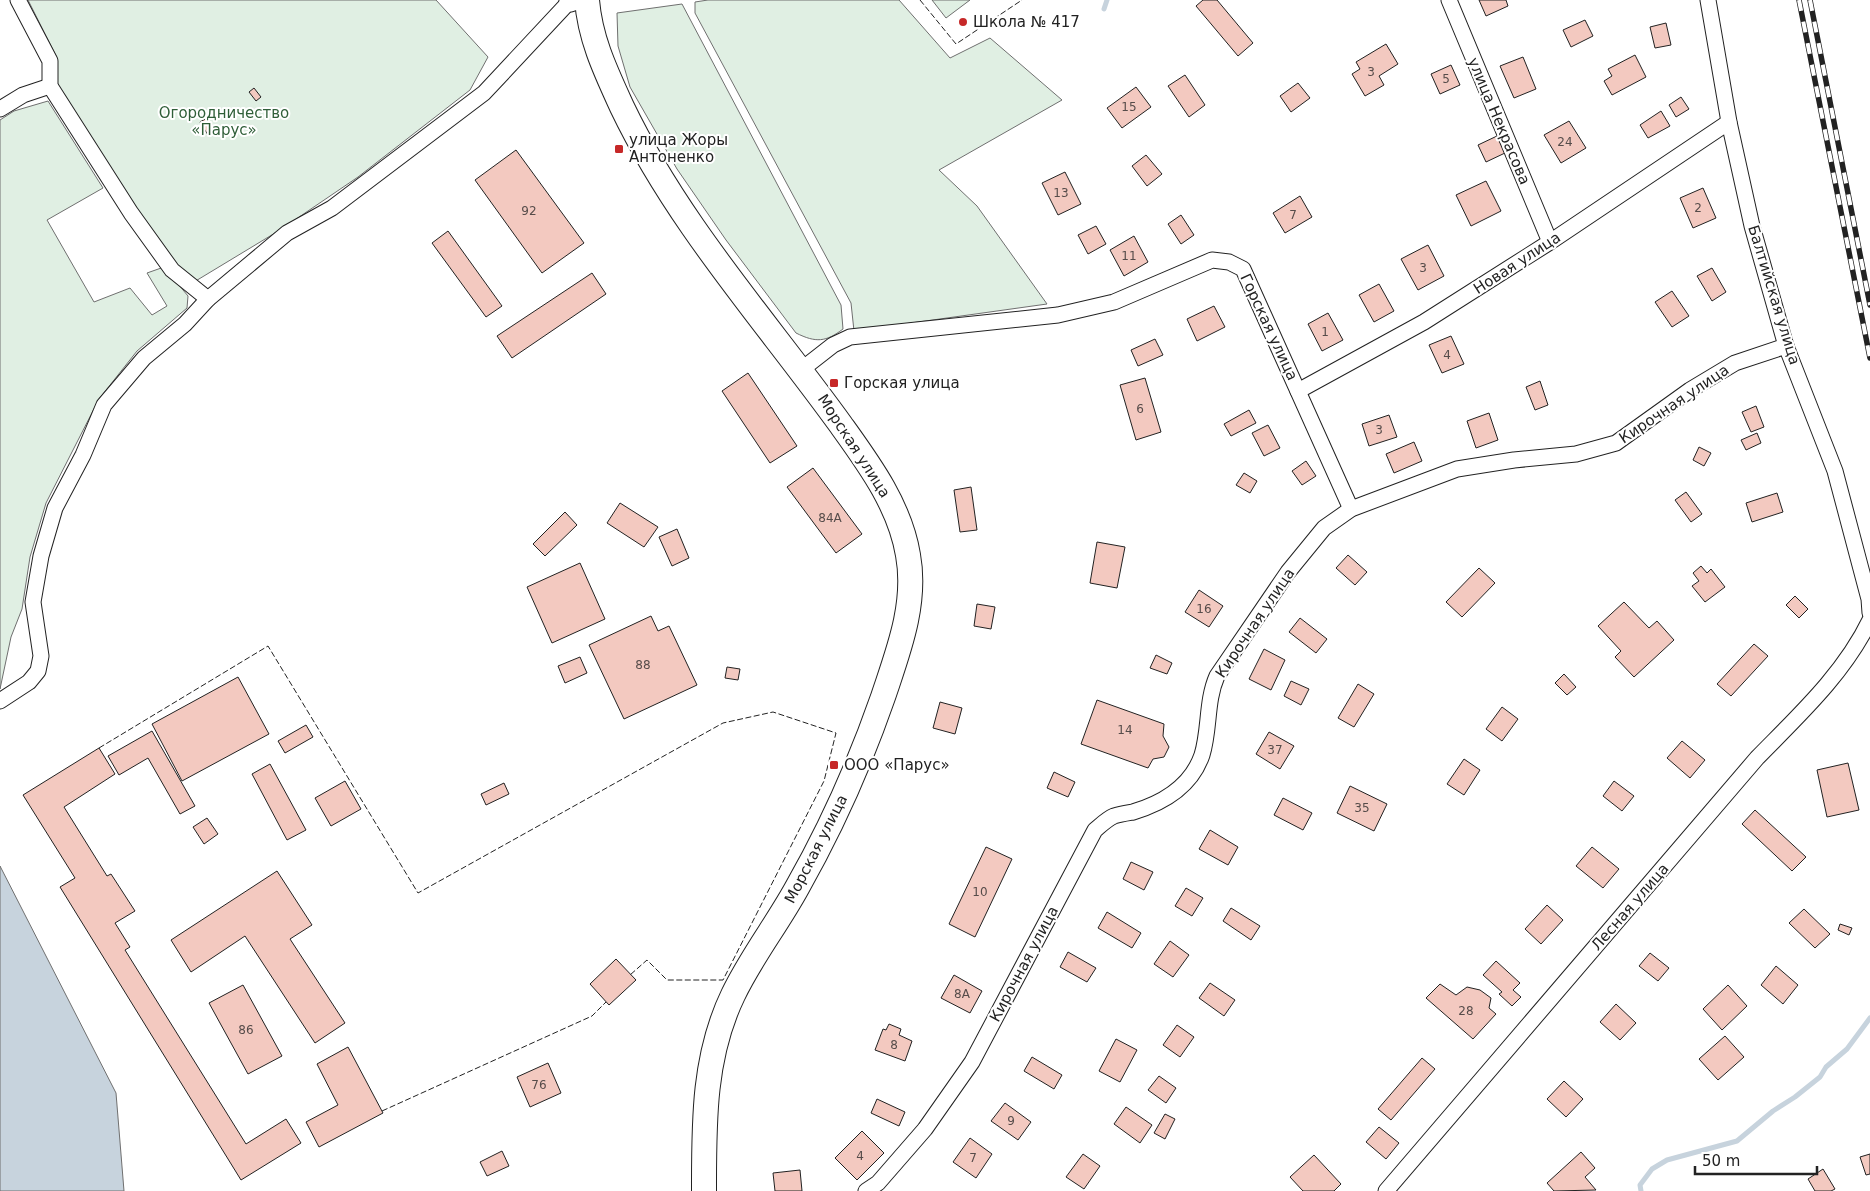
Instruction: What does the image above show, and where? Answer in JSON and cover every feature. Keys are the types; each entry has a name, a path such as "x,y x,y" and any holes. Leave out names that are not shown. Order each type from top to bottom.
{"main road":[{"name":"Морская улица","path":"578,5 601,61 630,123 676,202 715,258 855,443 888,497 903,534 909,559 909,598 902,641 874,722 836,816 798,886 732,996 708,1074 704,1115 704,1191"}],"street":[{"path":"18,0 50,61 50,86 131,213 172,270 208,299"},
{"name":"улица Некрасова","path":"1449,0 1550,242"},
{"name":"Балтийская улица","path":"1708,0 1729,122 1752,226 1786,346 1835,471 1870,613"},
{"path":"0,701 29,682 38,671 41,656 33,602 41,556 55,508 84,455 104,405 144,358 186,324 208,299 287,233 332,208 484,92 578,5"},
{"path":"0,109 24,95 50,86"},
{"name":"Новая улица","path":"1298,391 1424,322 1550,242 1729,122"},
{"name":"Горская улица","path":"801,370 834,344 850,336 1058,315 1114,302 1212,260 1229,262 1243,269 1351,509"},
{"name":"Кирочная улица","path":"866,1191 878,1183 925,1129 972,1062 1095,830 1113,817 1135,811 1171,796 1191,778 1202,756 1209,722 1211,690 1217,676 1294,565 1324,528 1351,509 1457,469 1514,460 1576,454 1616,443 1690,390 1728,368 1786,346"},
{"name":"Лесная улица","path":"1386,1191 1757,758 1823,690 1860,640 1870,620"}],"green space":[{"name":"Огородничество «Парус»","path":"28,0 436,0 488,57 470,90 358,177 280,230 194,282 176,268 56,86 56,56"},
{"path":"708,0 899,0 950,58 990,38 1062,100 939,170 977,206 1047,304 854,331 851,303 695,13 695,2"},
{"path":"932,0 970,0 946,18"},
{"path":"682,4 841,305 843,329 831,337 815,340 796,333 726,240 677,169 630,87 618,46 617,13"},
{"path":"48,101 103,188 47,220 94,302 130,288 152,315 167,306 147,273 164,267 188,296 187,308 137,351 99,399 46,503 30,557 22,609 11,637 0,689 0,120 14,111"}],"shaded area":[{"path":"0,866 116,1093 124,1191 0,1191"}],"building":[{"path":"1203,0 1217,0 1253,43 1238,56 1196,6"},
{"path":"1479,0 1506,0 1508,6 1486,16"},
{"path":"1585,20 1593,36 1571,47 1563,30"},
{"path":"1666,23 1671,45 1655,48 1650,27"},
{"path":"1386,44 1398,64 1379,76 1384,85 1365,96 1352,74 1360,69 1356,62"},
{"path":"1635,55 1646,77 1612,95 1604,81 1612,76 1608,69"},
{"path":"1523,57 1536,89 1514,98 1500,66"},
{"path":"1451,65 1460,85 1440,94 1431,74"},
{"path":"1185,75 1205,105 1189,117 1168,86"},
{"path":"1298,83 1310,98 1291,112 1280,96"},
{"path":"1136,87 1151,107 1122,128 1107,108"},
{"path":"254,88 261,97 256,101 249,92"},
{"path":"1681,97 1689,109 1676,117 1669,105"},
{"path":"1661,111 1670,126 1648,138 1640,125"},
{"path":"207,118 215,130 208,135 200,122"},
{"path":"1569,121 1586,148 1561,163 1544,135"},
{"path":"1497,136 1505,153 1486,162 1478,145"},
{"path":"516,150 584,243 542,273 475,180"},
{"path":"1146,155 1162,174 1147,186 1132,166"},
{"path":"1065,172 1081,204 1058,215 1042,183"},
{"path":"1486,181 1501,211 1471,226 1456,195"},
{"path":"1703,188 1716,218 1693,228 1680,198"},
{"path":"1300,196 1312,217 1285,233 1273,213"},
{"path":"1181,215 1194,235 1181,244 1168,224"},
{"path":"1096,226 1106,244 1088,254 1078,235"},
{"path":"448,231 502,306 486,317 432,243"},
{"path":"1134,236 1148,262 1124,276 1110,250"},
{"path":"1428,245 1444,276 1418,290 1401,259"},
{"path":"1712,268 1726,292 1712,301 1697,276"},
{"path":"592,273 606,294 512,358 497,336"},
{"path":"1379,284 1394,311 1374,322 1359,295"},
{"path":"1672,291 1689,316 1672,327 1655,302"},
{"path":"1214,306 1225,327 1197,341 1187,319"},
{"path":"1328,313 1343,340 1322,351 1308,324"},
{"path":"1451,336 1464,364 1442,373 1429,345"},
{"path":"1155,339 1163,355 1138,366 1131,350"},
{"path":"748,373 797,446 770,463 722,391"},
{"path":"1145,378 1161,432 1136,440 1120,385"},
{"path":"1540,381 1548,405 1535,410 1526,387"},
{"path":"1756,406 1764,427 1751,432 1742,412"},
{"path":"1249,410 1256,423 1231,436 1224,424"},
{"path":"1489,413 1498,440 1476,448 1467,421"},
{"path":"1389,415 1397,437 1369,446 1362,424"},
{"path":"1268,425 1280,448 1264,456 1252,433"},
{"path":"1757,433 1761,443 1746,450 1741,440"},
{"path":"1414,442 1422,461 1394,473 1386,454"},
{"path":"1699,447 1711,453 1704,466 1693,460"},
{"path":"1306,461 1316,476 1302,485 1292,471"},
{"path":"813,468 862,534 836,553 787,487"},
{"path":"1244,473 1257,481 1250,493 1236,485"},
{"path":"971,487 977,530 960,532 954,490"},
{"path":"1686,492 1702,514 1691,522 1675,500"},
{"path":"1777,493 1783,512 1752,522 1746,503"},
{"path":"620,503 658,527 644,547 607,523"},
{"path":"565,512 577,525 545,556 533,544"},
{"path":"677,529 689,558 672,566 659,537"},
{"path":"1097,542 1125,547 1117,588 1090,583"},
{"path":"1348,555 1367,572 1355,585 1336,568"},
{"path":"580,563 605,619 552,643 527,587"},
{"path":"1701,566 1707,573 1711,569 1725,587 1705,602 1692,586 1699,581 1693,573"},
{"path":"1479,568 1495,583 1462,617 1446,602"},
{"path":"1199,590 1223,606 1209,627 1185,612"},
{"path":"1795,596 1808,609 1799,618 1786,605"},
{"path":"1624,602 1649,628 1657,621 1674,640 1634,677 1615,657 1621,651 1598,626"},
{"path":"977,604 995,607 991,629 974,626"},
{"path":"651,616 658,631 669,626 697,685 624,719 589,645"},
{"path":"1300,618 1327,639 1316,653 1289,632"},
{"path":"1754,644 1768,656 1731,696 1717,684"},
{"path":"1264,649 1285,660 1271,690 1249,679"},
{"path":"1156,655 1172,663 1167,674 1150,668"},
{"path":"580,657 587,673 565,683 558,666"},
{"path":"727,667 740,669 738,680 725,678"},
{"path":"1564,674 1576,687 1567,695 1555,683"},
{"path":"238,677 269,734 182,781 152,724"},
{"path":"1291,681 1309,689 1301,705 1284,696"},
{"path":"1358,684 1374,694 1354,727 1338,718"},
{"path":"1097,700 1164,724 1163,736 1169,747 1164,757 1153,759 1148,768 1081,744"},
{"path":"940,702 962,708 955,734 933,728"},
{"path":"1502,707 1518,719 1502,741 1486,729"},
{"path":"306,725 313,737 285,753 278,741"},
{"path":"152,731 195,806 180,814 148,758 119,775 108,756"},
{"path":"1269,732 1294,746 1280,769 1256,754"},
{"path":"1682,741 1705,760 1690,778 1667,758"},
{"path":"99,748 115,774 64,807 107,876 111,874 135,911 115,923 130,947 125,950 246,1144 286,1119 301,1143 241,1180 60,887 75,878 23,795"},
{"path":"1464,759 1480,770 1464,795 1447,784"},
{"path":"1848,763 1859,810 1827,817 1817,770"},
{"path":"270,764 306,830 287,840 252,774"},
{"path":"1054,772 1075,782 1068,797 1047,788"},
{"path":"345,781 361,809 331,826 315,798"},
{"path":"1614,781 1634,796 1622,811 1603,796"},
{"path":"504,783 509,794 486,805 481,794"},
{"path":"1350,786 1387,804 1374,831 1337,813"},
{"path":"1283,798 1312,813 1303,830 1274,815"},
{"path":"1755,810 1806,857 1792,871 1742,824"},
{"path":"207,818 218,834 204,844 193,827"},
{"path":"1210,830 1238,847 1228,865 1199,849"},
{"path":"986,847 1012,859 975,937 949,924"},
{"path":"1592,847 1619,869 1603,888 1576,866"},
{"path":"1131,862 1153,872 1144,890 1123,879"},
{"path":"277,871 312,925 290,939 345,1023 315,1043 245,936 191,972 171,940"},
{"path":"1186,888 1203,898 1192,916 1175,906"},
{"path":"1547,905 1563,920 1541,944 1525,929"},
{"path":"1231,908 1260,926 1251,940 1223,921"},
{"path":"1804,909 1830,934 1815,948 1789,923"},
{"path":"1107,912 1141,933 1132,948 1098,928"},
{"path":"1840,924 1852,928 1849,935 1838,930"},
{"path":"1170,941 1189,955 1173,977 1154,964"},
{"path":"1068,952 1096,968 1087,982 1060,967"},
{"path":"1650,953 1669,968 1658,981 1639,966"},
{"path":"616,959 636,980 609,1005 590,984"},
{"path":"1496,961 1520,983 1513,990 1521,997 1512,1006 1499,994 1502,992 1483,975"},
{"path":"1776,966 1798,985 1783,1004 1761,985"},
{"path":"954,975 982,991 970,1013 941,998"},
{"path":"1210,983 1235,1000 1224,1016 1199,998"},
{"path":"1440,984 1456,995 1467,987 1480,990 1491,998 1489,1008 1496,1014 1473,1039 1426,998"},
{"path":"243,985 282,1056 248,1074 209,1003"},
{"path":"1728,985 1747,1006 1722,1030 1703,1009"},
{"path":"1616,1004 1636,1023 1620,1040 1600,1022"},
{"path":"889,1024 901,1029 899,1035 912,1041 905,1061 875,1050 883,1029 886,1030"},
{"path":"1177,1025 1194,1037 1180,1057 1163,1045"},
{"path":"1725,1036 1744,1057 1718,1080 1699,1059"},
{"path":"1116,1039 1137,1050 1120,1082 1099,1071"},
{"path":"348,1047 383,1113 319,1147 306,1122 338,1105 317,1064"},
{"path":"1032,1057 1062,1075 1054,1089 1024,1071"},
{"path":"1422,1058 1435,1069 1391,1120 1378,1109"},
{"path":"548,1063 561,1093 530,1107 517,1077"},
{"path":"1159,1076 1176,1088 1166,1103 1148,1090"},
{"path":"1564,1081 1583,1099 1566,1117 1547,1099"},
{"path":"877,1099 905,1112 899,1126 871,1113"},
{"path":"1005,1103 1031,1122 1018,1140 991,1121"},
{"path":"1126,1107 1152,1125 1140,1143 1114,1124"},
{"path":"1165,1114 1175,1119 1165,1139 1154,1133"},
{"path":"1379,1127 1399,1143 1386,1159 1366,1142"},
{"path":"862,1131 884,1153 857,1180 835,1158"},
{"path":"970,1138 992,1154 976,1178 953,1162"},
{"path":"502,1151 509,1166 487,1176 480,1162"},
{"path":"1581,1152 1595,1168 1585,1177 1596,1190 1554,1191 1547,1183"},
{"path":"1083,1154 1100,1166 1084,1189 1066,1177"},
{"path":"1870,1154 1870,1174 1866,1175 1860,1157"},
{"path":"1314,1155 1341,1184 1334,1191 1303,1191 1290,1177"},
{"path":"1823,1169 1835,1189 1831,1191 1815,1191 1808,1179"},
{"path":"800,1170 802,1191 775,1191 773,1173"}],"waterway":[{"path":"1104,9 1107,0"},
{"path":"1641,1191 1640,1185 1652,1169 1667,1160 1737,1141 1773,1111 1795,1097 1820,1077 1826,1067 1847,1049 1870,1018"}],"railway":[{"path":"1799,0 1870,358"},
{"path":"1810,0 1870,305"}],"fence":[{"path":"920,0 956,44 1022,0"},
{"path":"99,748 268,646 418,893 723,723 773,712 836,733 824,781 723,980 667,980 647,960 630,975"},
{"path":"382,1111 592,1016 606,1002"}],"place":[{"name":"Школа № 417","path":"963,22"},
{"name":"улица Жоры Антоненко","path":"619,149"},
{"name":"Горская улица","path":"834,383"},
{"name":"ООО «Парус»","path":"834,765"}]}
